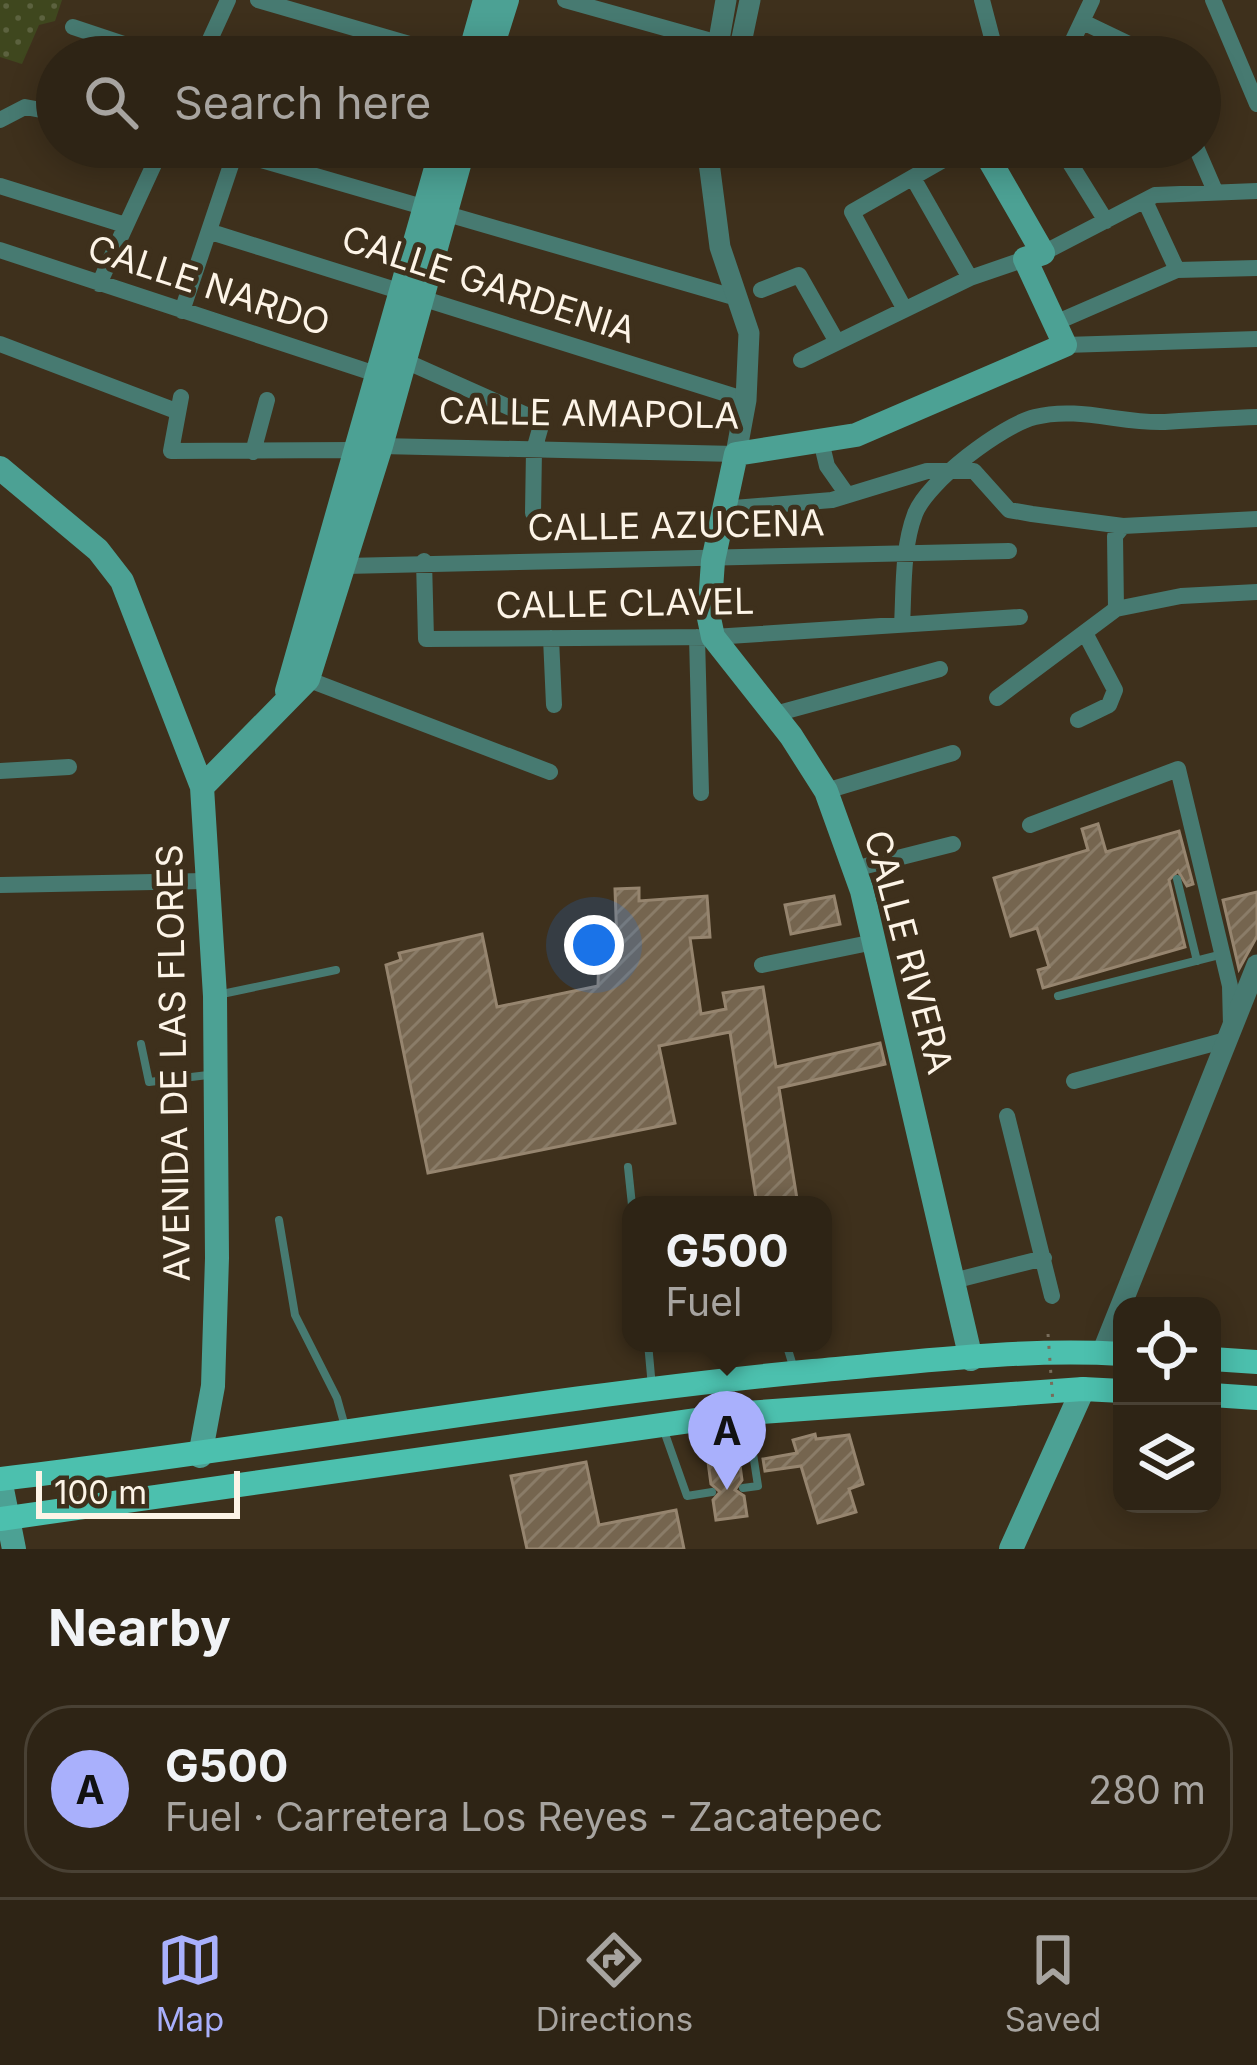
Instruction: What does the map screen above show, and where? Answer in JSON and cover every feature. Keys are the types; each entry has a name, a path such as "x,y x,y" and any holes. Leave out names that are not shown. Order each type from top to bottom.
{"main road":[{"path":"475,36 485,0"},
{"path":"496,36 507,0"},
{"path":"436,212 440,168"},
{"path":"300,676 345,527 378,453 413,293 436,212 455,168"},
{"path":"992,168 1034,256 1060,334"},
{"name":"CALLE AMAPOLA","path":"736,454 856,435 1060,334"},
{"path":"202,787 300,676 345,566 352,450 393,372"},
{"path":"705,637 721,509 736,454"},
{"name":"AVENIDA DE LAS FLORES","path":"0,468 98,550 122,580 202,787 216,1074 213,1385 200,1456"},
{"name":"CALLE RIVERA","path":"705,637 776,715 826,791 874,942 971,1359"},
{"path":"14,1549 3,1518 0,1479 200,1456 652,1389 971,1359 1112,1354"},
{"path":"1221,1360 1257,1362"},
{"path":"1011,1549 1083,1389"},
{"path":"3,1518 746,1413 1113,1391"},
{"path":"1221,1396 1257,1398"}],"street":[{"path":"212,36 229,0"},
{"path":"258,0 382,36"},
{"path":"565,0 678,36"},
{"path":"726,0 727,36"},
{"path":"735,36 750,0"},
{"path":"982,0 992,36"},
{"path":"1076,36 1092,0"},
{"path":"1216,1 1257,104"},
{"path":"1083,22 1112,36"},
{"path":"73,27 100,36"},
{"path":"0,120 25,107 36,108"},
{"path":"99,284 152,168"},
{"path":"182,311 230,168"},
{"path":"286,168 737,298"},
{"path":"713,168 720,247 749,333 746,400 736,454"},
{"path":"904,308 852,212 930,168"},
{"path":"1073,168 1106,221"},
{"path":"1205,168 1215,191"},
{"path":"913,178 970,278"},
{"path":"0,186 125,225"},
{"path":"801,360 970,278 1034,256 1155,195 1257,191"},
{"path":"1145,201 1177,270"},
{"name":"CALLE GARDENIA","path":"211,232 746,400"},
{"name":"CALLE NARDO","path":"0,250 542,422 534,450"},
{"path":"1060,334 1177,270 1257,268"},
{"path":"761,290 799,275 837,342"},
{"path":"1060,334 1257,339"},
{"path":"0,344 178,404 171,452 378,453"},
{"path":"253,452 267,400"},
{"path":"902,625 915,513 950,469 1034,417 1096,413 1166,422 1257,417"},
{"path":"821,441 827,466 846,493"},
{"path":"533,513 534,450"},
{"name":"CALLE AMAPOLA","path":"378,453 736,454"},
{"path":"950,469 974,471 1010,510 1123,526 1257,518"},
{"name":"CALLE AZUCENA","path":"721,509 832,500 950,469"},
{"path":"1116,609 1115,536 1123,526"},
{"name":"CALLE AZUCENA","path":"345,566 1009,551"},
{"name":"CALLE CLAVEL","path":"424,561 426,639 705,637 1020,617"},
{"path":"997,698 1116,609 1181,596 1257,592"},
{"path":"1078,720 1109,705 1115,690 1085,633"},
{"path":"701,793 705,637"},
{"path":"551,638 554,705"},
{"path":"776,715 940,669"},
{"path":"300,676 550,772"},
{"path":"826,791 953,753"},
{"path":"0,771 69,766"},
{"path":"1030,824 1178,770 1222,955 1229,1033"},
{"path":"854,869 953,844"},
{"path":"0,885 205,881"},
{"path":"762,965 874,942"},
{"path":"1112,1354 1257,965"},
{"path":"1074,1081 1229,1033"},
{"path":"1007,1116 1052,1296"},
{"path":"953,1281 1044,1258"}],"lane":[{"path":"1177,879 1197,961"},
{"path":"1058,997 1222,955"},
{"path":"215,996 336,970"},
{"path":"141,1044 149,1082 216,1074"},
{"path":"628,1167 631,1196"},
{"path":"279,1220 295,1315 337,1399 346,1431"},
{"path":"649,1352 652,1389"},
{"path":"789,1352 795,1373"},
{"path":"743,1488 758,1486 746,1413"},
{"path":"662,1425 687,1496 712,1492"}],"path":[{"path":"1048,1334 1053,1403"}],"green space":[{"path":"0,0 62,0 55,21 39,25 22,64 0,57"}],"building":[{"path":"1098,824 1106,852 1179,831 1193,884 1187,886 1178,871 1169,880 1185,947 1043,988 1038,970 1049,967 1037,928 1011,936 994,878 1088,850 1082,829"},
{"path":"639,888 639,901 707,896 710,937 690,938 701,1014 726,1009 723,993 763,987 776,1067 880,1043 885,1064 779,1088 797,1196 756,1196 730,1032 659,1046 675,1123 428,1173 386,965 401,960 399,953 482,934 497,1007 598,986 599,947 617,944 615,889"},
{"path":"1257,892 1257,936 1239,969 1223,900"},
{"path":"834,896 840,924 791,934 785,905"},
{"path":"815,1434 816,1439 849,1435 863,1484 849,1489 856,1512 818,1523 801,1466 765,1471 763,1459 797,1453 793,1440"},
{"path":"739,1458 742,1480 735,1490 744,1496 747,1516 716,1520 713,1500 720,1492 711,1484 708,1462"},
{"path":"586,1462 599,1525 676,1510 684,1549 527,1549 511,1476"}],"place":[{"name":"G500","path":"727,1490"}]}
